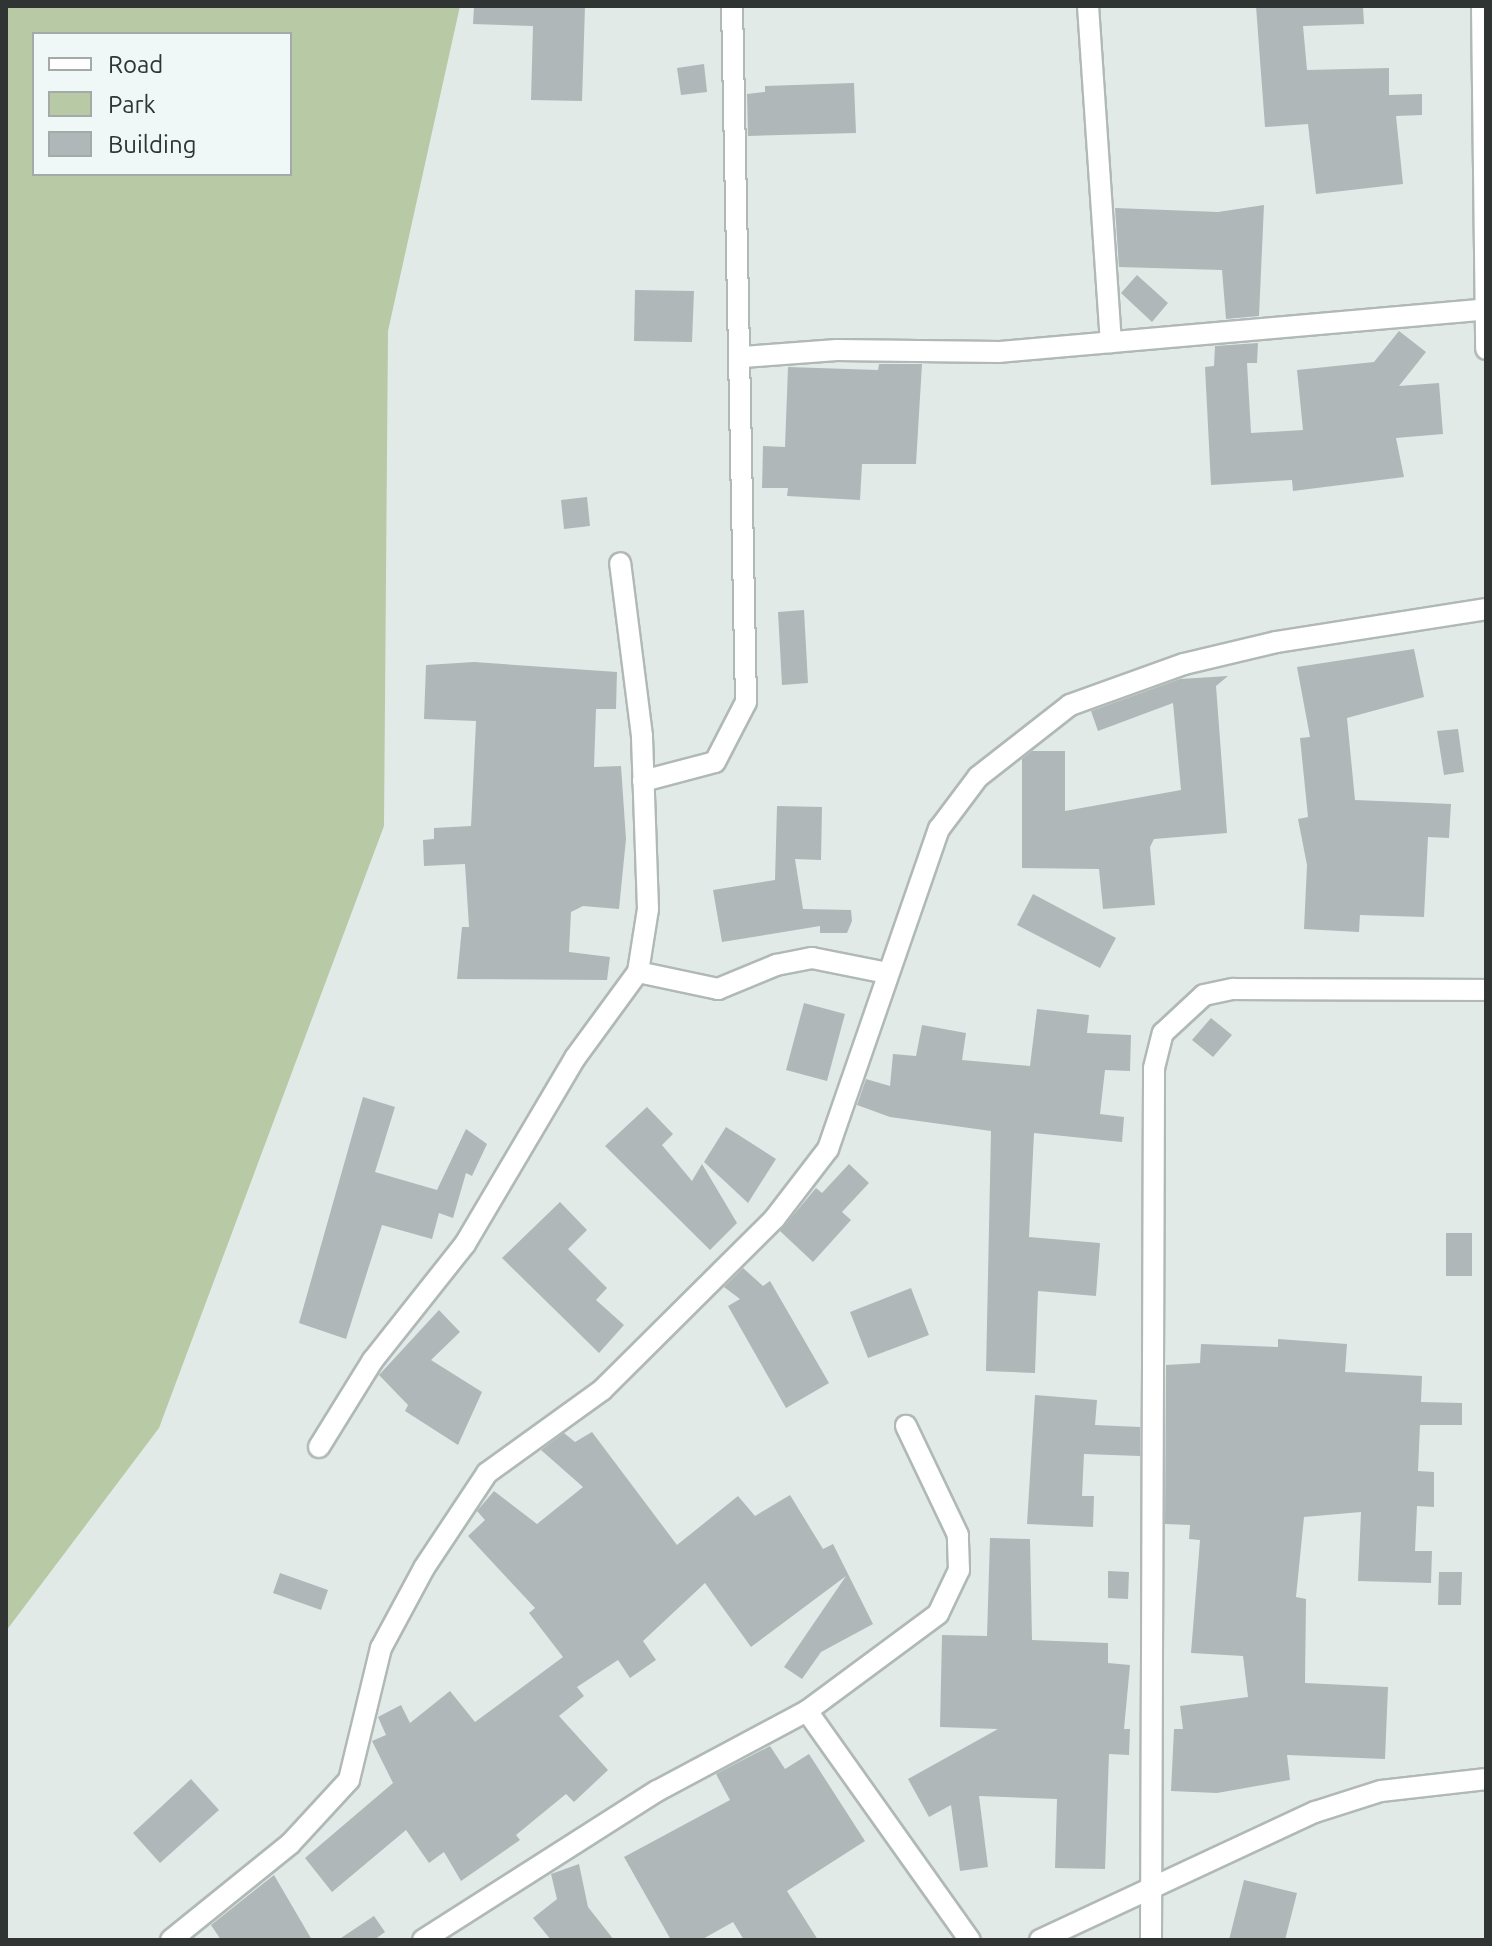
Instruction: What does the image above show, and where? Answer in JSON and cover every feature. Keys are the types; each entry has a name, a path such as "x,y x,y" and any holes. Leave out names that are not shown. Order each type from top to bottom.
{"street":[{"path":"643,781 715,762 746,702 743,357 732,6"},
{"path":"1088,6 1111,342"},
{"path":"1482,6 1483,310 1486,349"},
{"path":"743,357 837,350 999,352 1483,310"},
{"path":"319,1447 373,1360 465,1244 575,1058 638,972 648,909 643,781 620,563"},
{"path":"171,1940 290,1844 349,1780 381,1648 424,1568 487,1473 602,1390 775,1218 828,1149 939,829 978,777 1070,705 1184,664 1276,642 1486,609"},
{"path":"638,972 718,989 776,965 812,958 887,973"},
{"path":"1151,1940 1154,1068 1163,1033 1204,995 1233,989 1486,990"},
{"path":"423,1940 657,1791 807,1711 938,1614 959,1570 958,1535 906,1426"},
{"path":"807,1711 970,1940"},
{"path":"1040,1940 1315,1812 1381,1791 1486,1779"}],"green space":[{"path":"6,6 460,6 388,331 384,826 159,1428 6,1631"}],"building":[{"path":"474,6 585,6 582,101 531,100 533,26 473,24"},
{"path":"1256,6 1363,6 1364,24 1303,26 1307,70 1389,68 1389,95 1422,94 1422,115 1396,116 1403,184 1316,194 1308,124 1265,127"},
{"path":"704,64 707,92 681,95 677,68"},
{"path":"854,83 856,133 748,136 747,94 765,92 765,86"},
{"path":"1264,205 1259,316 1226,319 1222,270 1119,267 1115,208 1218,212"},
{"path":"1137,275 1168,303 1152,322 1121,293"},
{"path":"635,290 694,291 692,342 634,341"},
{"path":"1399,331 1426,352 1399,386 1439,383 1443,434 1396,438 1404,477 1293,491 1292,480 1211,485 1205,367 1214,366 1215,346 1258,343 1257,363 1247,363 1251,433 1303,430 1297,370 1374,362"},
{"path":"879,364 922,364 916,464 862,464 860,500 787,496 788,488 762,488 763,446 785,447 788,367 878,370"},
{"path":"587,497 590,526 564,529 561,500"},
{"path":"804,610 808,683 782,685 778,612"},
{"path":"1414,649 1424,697 1347,718 1355,800 1451,804 1449,838 1428,837 1424,917 1360,915 1359,932 1304,929 1307,865 1298,819 1308,817 1300,738 1310,737 1297,667"},
{"path":"474,662 617,672 616,709 596,709 594,767 621,766 626,839 619,909 583,906 571,912 569,952 610,957 607,980 457,979 462,927 469,927 465,864 424,866 423,840 434,839 434,828 471,826 476,721 424,719 426,665"},
{"path":"1228,676 1216,686 1227,833 1154,839 1150,847 1155,905 1103,909 1099,869 1022,868 1022,759 1032,751 1065,751 1065,811 1181,790 1173,703 1098,731 1091,711 1180,679"},
{"path":"1458,729 1464,772 1444,775 1437,731"},
{"path":"777,806 822,807 821,860 795,859 803,909 851,910 852,921 847,933 820,933 820,926 722,942 713,890 775,880"},
{"path":"1033,894 1116,938 1100,968 1017,925"},
{"path":"804,1003 845,1014 827,1081 786,1070"},
{"path":"1037,1009 1089,1015 1087,1033 1131,1035 1130,1071 1105,1070 1100,1114 1124,1117 1122,1142 1034,1133 1029,1237 1100,1243 1096,1296 1038,1291 1035,1373 986,1371 991,1131 890,1117 857,1105 866,1079 890,1086 893,1054 916,1056 922,1025 966,1033 962,1060 1030,1066"},
{"path":"1211,1018 1232,1035 1213,1057 1192,1040"},
{"path":"363,1097 395,1107 375,1172 437,1190 466,1129 487,1144 472,1176 466,1173 453,1218 439,1213 432,1239 382,1225 346,1339 299,1323"},
{"path":"647,1107 673,1134 662,1145 692,1181 702,1164 737,1223 710,1250 605,1146"},
{"path":"726,1127 776,1159 748,1203 704,1162"},
{"path":"849,1164 869,1183 842,1212 851,1220 813,1262 780,1231 816,1188 822,1193"},
{"path":"560,1202 587,1230 568,1249 607,1288 596,1300 624,1325 599,1353 502,1258"},
{"path":"1446,1233 1472,1233 1472,1276 1446,1276"},
{"path":"743,1268 763,1286 770,1281 829,1383 786,1408 728,1306 740,1299 724,1287"},
{"path":"911,1288 929,1335 868,1358 850,1312"},
{"path":"439,1310 460,1332 431,1360 482,1392 458,1445 405,1411 408,1405 379,1375"},
{"path":"1278,1339 1347,1344 1345,1372 1422,1376 1421,1402 1462,1403 1462,1425 1420,1425 1418,1471 1434,1472 1434,1507 1417,1506 1415,1551 1432,1551 1431,1583 1358,1581 1361,1512 1304,1517 1296,1597 1306,1599 1305,1683 1388,1687 1385,1759 1287,1755 1290,1780 1217,1793 1171,1791 1174,1729 1183,1729 1180,1706 1248,1697 1243,1656 1191,1653 1200,1540 1189,1539 1190,1525 1165,1524 1166,1365 1200,1363 1201,1344 1278,1347"},
{"path":"1035,1395 1097,1400 1095,1425 1140,1427 1140,1456 1084,1454 1082,1496 1094,1496 1093,1527 1027,1524"},
{"path":"592,1432 677,1545 738,1496 755,1516 790,1495 823,1549 833,1544 873,1624 821,1652 802,1679 784,1667 846,1576 751,1647 705,1583 643,1641 656,1660 630,1678 618,1660 577,1687 584,1696 559,1716 608,1770 574,1802 566,1794 516,1835 520,1840 461,1881 444,1852 429,1863 406,1830 332,1892 305,1858 393,1783 372,1741 386,1735 378,1717 401,1705 410,1723 450,1691 475,1722 563,1657 529,1613 535,1608 468,1536 485,1520 477,1511 494,1491 537,1524 583,1487 541,1450 564,1433 575,1442"},
{"path":"990,1538 1030,1539 1032,1640 1108,1643 1108,1663 1130,1665 1124,1729 1130,1729 1129,1755 1109,1754 1105,1869 1055,1868 1057,1799 979,1796 988,1867 960,1871 951,1805 929,1817 908,1779 998,1729 940,1727 942,1635 987,1636"},
{"path":"1108,1571 1129,1572 1128,1599 1108,1598"},
{"path":"1439,1572 1462,1572 1461,1605 1438,1605"},
{"path":"280,1573 328,1590 321,1610 273,1593"},
{"path":"770,1746 785,1769 809,1754 865,1841 787,1891 818,1940 744,1940 733,1922 701,1940 671,1940 624,1857 730,1800 716,1774"},
{"path":"191,1779 219,1810 160,1863 133,1833"},
{"path":"579,1864 588,1907 614,1940 551,1940 533,1918 557,1899 551,1874"},
{"path":"274,1875 312,1940 221,1940 211,1925"},
{"path":"1244,1880 1297,1893 1285,1940 1229,1940"},
{"path":"374,1916 385,1932 374,1940 338,1940"}]}
